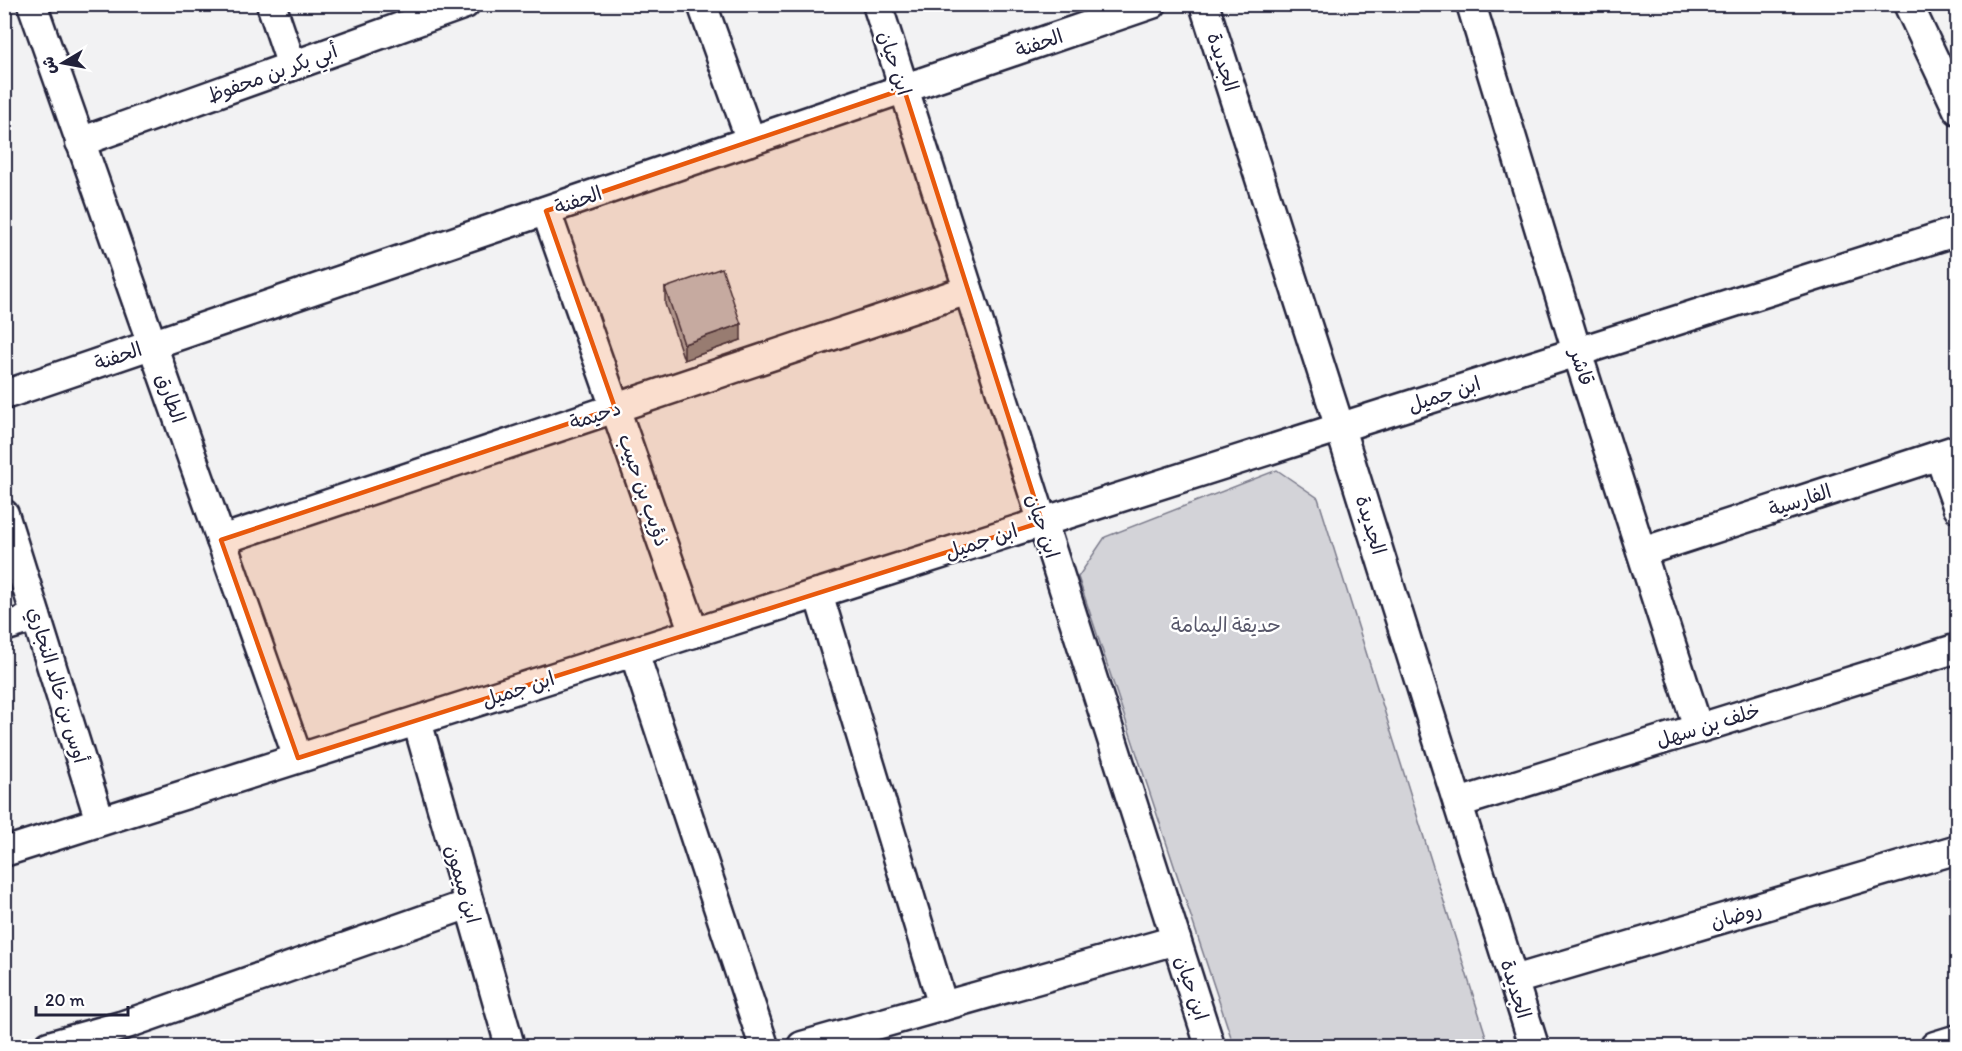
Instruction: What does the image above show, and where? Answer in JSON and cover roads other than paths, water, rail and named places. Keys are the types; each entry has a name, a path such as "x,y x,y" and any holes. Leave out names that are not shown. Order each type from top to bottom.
{"street":[{"name":"الطارق","path":"32,4 298,758"},
{"path":"271,4 292,66"},
{"name":"أبي بكر بن محفوظ","path":"80,142 465,4"},
{"path":"702,4 751,141"},
{"name":"ابن حيان","path":"877,4 1210,1047"},
{"name":"الحفنة","path":"4,395 1152,4"},
{"name":"الجديدة","path":"1204,4 1534,1047"},
{"name":"قاشر","path":"1471,4 1577,352 1698,728"},
{"path":"1908,4 1958,110"},
{"name":"ذؤيب بن حبيب","path":"546,211 694,633"},
{"name":"ابن جميل","path":"4,852 1958,231"},
{"name":"دحيمة","path":"221,540 968,290"},
{"path":"1948,452 1958,508"},
{"name":"الفارسية","path":"1642,552 1948,452"},
{"name":"أوس بن خالد النجاري","path":"4,514 100,821"},
{"path":"819,593 944,1006"},
{"path":"4,627 36,617"},
{"name":"خلف بن سهل","path":"1458,803 1958,648"},
{"path":"634,652 764,1047"},
{"name":"ابن ميمون","path":"417,721 510,1047"},
{"name":"روضان","path":"1514,980 1958,849"},
{"path":"49,1047 124,1036 469,904"},
{"path":"802,1047 1176,940"},
{"path":"1935,1047 1958,1040"}],"park label":[{"name":"حديقة اليمامة","path":"1226,625"}]}
